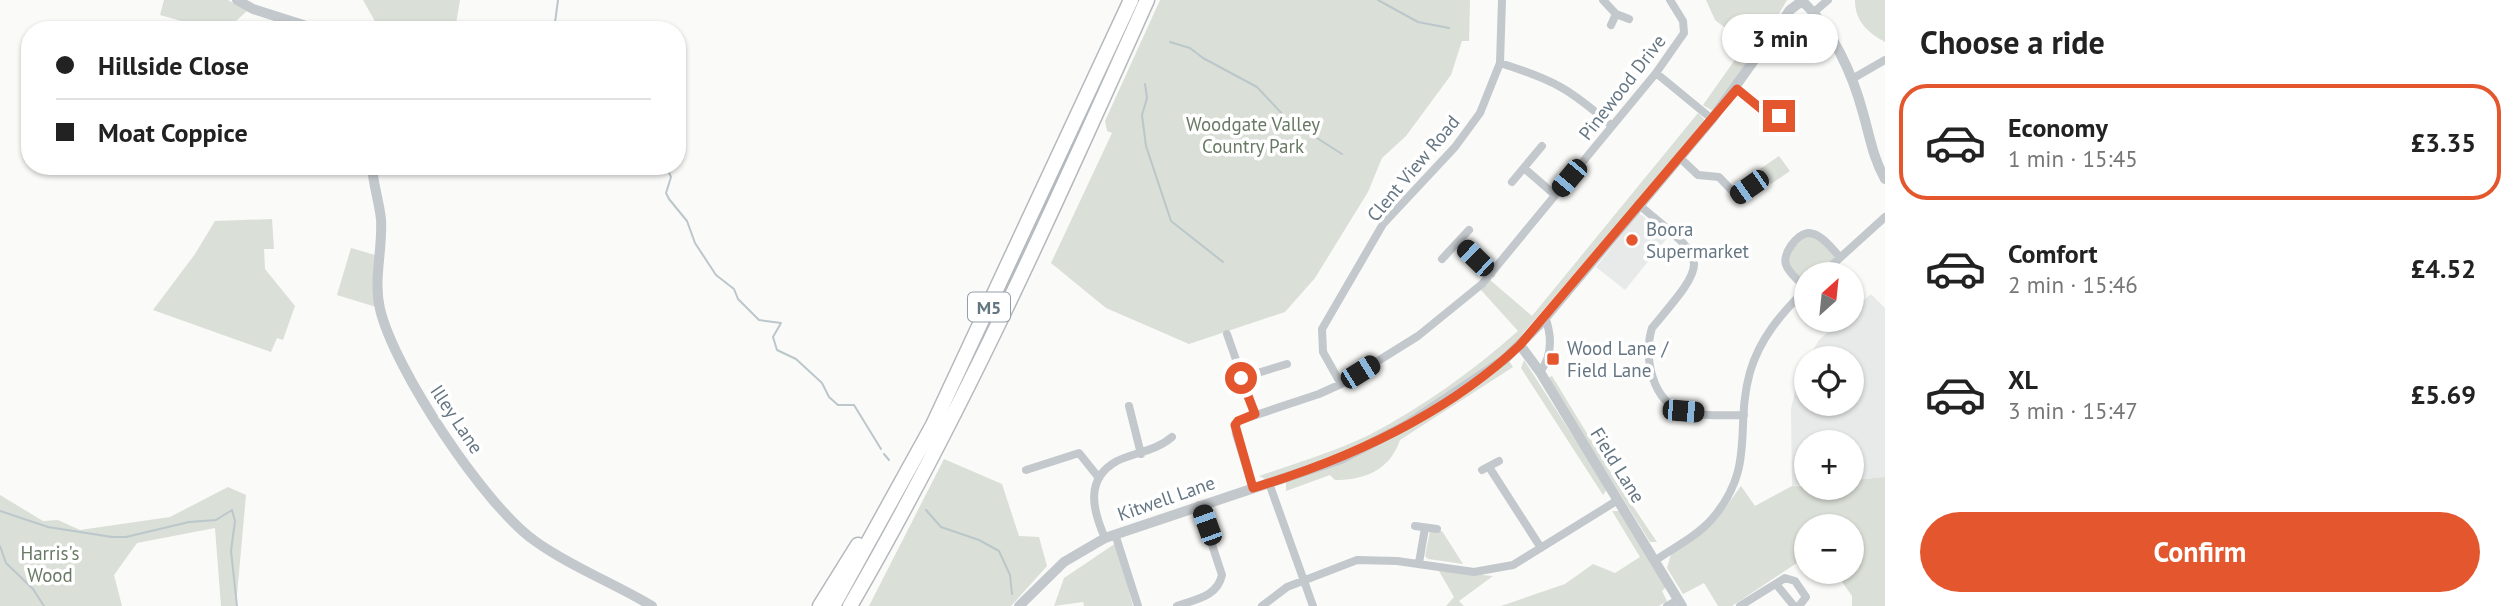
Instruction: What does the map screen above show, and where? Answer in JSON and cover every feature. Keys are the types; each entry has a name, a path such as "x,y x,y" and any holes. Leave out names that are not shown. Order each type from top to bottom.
{"highway":[{"name":"M5","path":"833,606 923,442 973,343 1131,0"},
{"name":"M5","path":"850,606 911,500 973,378 1147,0"},
{"path":"820,606 923,442"},
{"path":"860,606 911,500"}],"street":[{"path":"237,0 253,9 291,21"},
{"name":"Clent View Road","path":"1341,384 1323,352 1322,328 1383,224 1455,147 1480,113 1500,63 1502,0"},
{"path":"1603,0 1616,14 1629,19"},
{"name":"Pinewood Drive","path":"1253,488 1236,433 1235,425 1238,421 1341,384 1418,336 1491,274 1656,73 1684,33 1683,21 1670,0"},
{"path":"1802,0 1814,12 1852,79 1873,157 1885,180"},
{"name":"Kitwell Lane","path":"1019,606 1064,562 1110,536 1341,459 1375,443 1451,397 1504,360 1545,317 1638,204 1713,119 1737,89 1790,10 1802,0"},
{"path":"1814,12 1828,0"},
{"path":"1611,25 1616,14"},
{"path":"1500,63 1544,77 1574,93 1612,126"},
{"path":"1852,79 1883,64"},
{"path":"1656,73 1713,119"},
{"path":"1737,89 1776,122"},
{"path":"1512,182 1542,146"},
{"path":"1680,158 1698,175 1719,177 1737,196 1761,179"},
{"path":"1524,168 1555,195"},
{"name":"Illey Lane","path":"373,175 381,221 378,296 385,328 403,369 487,494 514,523 557,555 652,606"},
{"path":"1638,204 1695,255 1693,277 1652,328 1649,337 1649,362 1658,390 1668,403 1683,411 1744,415"},
{"path":"1835,262 1885,217"},
{"path":"1442,259 1469,230"},
{"path":"1794,273 1784,260 1788,250 1808,233 1821,237 1840,257"},
{"path":"1459,242 1491,274"},
{"path":"1656,560 1699,532 1725,502 1741,466 1750,374 1761,345 1782,313 1794,301"},
{"path":"1540,372 1549,355 1550,331 1545,317"},
{"path":"1227,334 1255,414"},
{"name":"Field Lane","path":"1520,345 1540,372 1680,603"},
{"path":"1241,378 1287,364"},
{"path":"1129,406 1141,454"},
{"path":"1138,606 1110,536 1092,505 1093,491 1099,478 1116,462 1163,445 1172,437"},
{"path":"1026,470 1079,453 1099,478"},
{"path":"1499,461 1485,468 1541,548"},
{"path":"1269,483 1313,606"},
{"path":"1262,606 1273,595 1357,560 1491,571 1513,565 1618,500"},
{"path":"1177,606 1215,591 1222,575 1199,505"},
{"path":"1415,526 1437,529"},
{"path":"1419,563 1425,528"},
{"path":"1740,606 1785,578 1795,581 1806,597 1797,606 1776,584"},
{"path":"1667,606 1680,603"}],"shaded area":[{"path":"1639,213 1668,237 1625,290 1596,267"},
{"path":"1871,294 1885,308 1885,477 1864,479 1864,430 1794,430 1792,486 1791,409 1794,396 1794,416 1864,416 1864,346 1816,346 1828,332 1864,332 1864,300"}],"green space":[{"path":"164,0 228,0 247,11 236,21 181,21 160,15"},
{"path":"363,0 460,0 456,21 375,21"},
{"name":"Woodgate Valley Country Park","path":"1160,0 1470,0 1469,41 1462,41 1451,75 1406,136 1382,158 1368,192 1315,278 1285,312 1189,344 1106,308 1051,263 1112,133 1107,131 1105,121"},
{"path":"1706,0 1787,0 1758,50 1715,109 1711,110 1703,105 1746,44 1715,20"},
{"path":"1855,0 1885,0 1885,42 1863,25 1857,14"},
{"path":"1698,113 1704,119 1703,125 1506,353 1428,408 1365,444 1335,458 1267,480 1259,476 1369,435 1428,400 1501,346 1518,331 1481,290 1490,280 1532,316"},
{"path":"1779,156 1790,171 1771,184 1760,169"},
{"path":"272,219 274,249 264,249 265,269 295,306 283,340 277,338 271,352 153,310 195,254 215,221"},
{"path":"1808,235 1819,239 1836,257 1831,262 1794,262 1794,272 1788,266 1789,251"},
{"path":"351,248 375,255 376,307 337,295"},
{"path":"1524,360 1607,489 1603,495 1521,368"},
{"path":"1509,361 1513,367 1400,440 1390,459 1375,471 1346,480 1335,480 1330,475 1286,491 1286,482 1342,461"},
{"path":"1552,376 1657,542 1650,542 1548,378"},
{"path":"944,459 1002,484 1019,536 1039,537 1047,566 1011,606 869,606"},
{"path":"1885,477 1885,606 1852,606 1852,596 1844,584 1864,584 1864,514 1794,514 1794,565 1732,606 1718,606 1704,583 1683,594 1667,568 1671,554 1714,523 1741,486 1755,506 1792,486 1794,500 1864,500 1864,479"},
{"name":"Harris's Wood","path":"228,487 246,495 236,606 221,606 215,528 137,543 114,575 122,606 0,606 0,495 43,521 58,520 80,530 170,517"},
{"path":"1612,511 1621,511 1667,586 1662,591 1667,601 1659,606 1501,606 1565,584 1593,564 1615,573 1640,557"},
{"path":"1430,531 1442,531 1463,564 1428,559 1425,556"},
{"path":"1116,543 1133,606 1084,606 1083,602 1054,606 1064,578"},
{"path":"1439,571 1493,576 1459,601 1464,606 1446,606 1454,597"}],"waterway":[{"path":"555,21 558,0"},
{"path":"1378,0 1418,22 1449,28"},
{"path":"1170,42 1190,48 1203,58 1257,87 1287,119 1342,154"},
{"path":"1145,84 1147,98 1142,115 1146,146 1171,221 1223,262"},
{"path":"670,175 666,193 687,221 695,243 716,275 734,289 738,299 759,320 781,323 773,337 777,350 796,359 822,383 829,397 838,405 854,405 881,449"},
{"path":"884,454 889,460"},
{"path":"0,511 48,527 126,537 189,522 216,520 232,510 235,521 231,551 237,606"},
{"path":"926,510 941,527 979,540 999,551 1010,575 1012,594"},
{"path":"0,546 6,563 33,589 44,606"}],"place":[{"name":"Boora Supermarket","path":"1632,240"},
{"name":"Wood Lane / Field Lane","path":"1553,359"}],"route":[{"path":"1241,378 1255,414 1247,416 1235,425 1253,488 1341,459 1375,443 1451,397 1504,360 1520,345 1539,326 1638,204 1737,89 1776,121 1779,116"}]}
